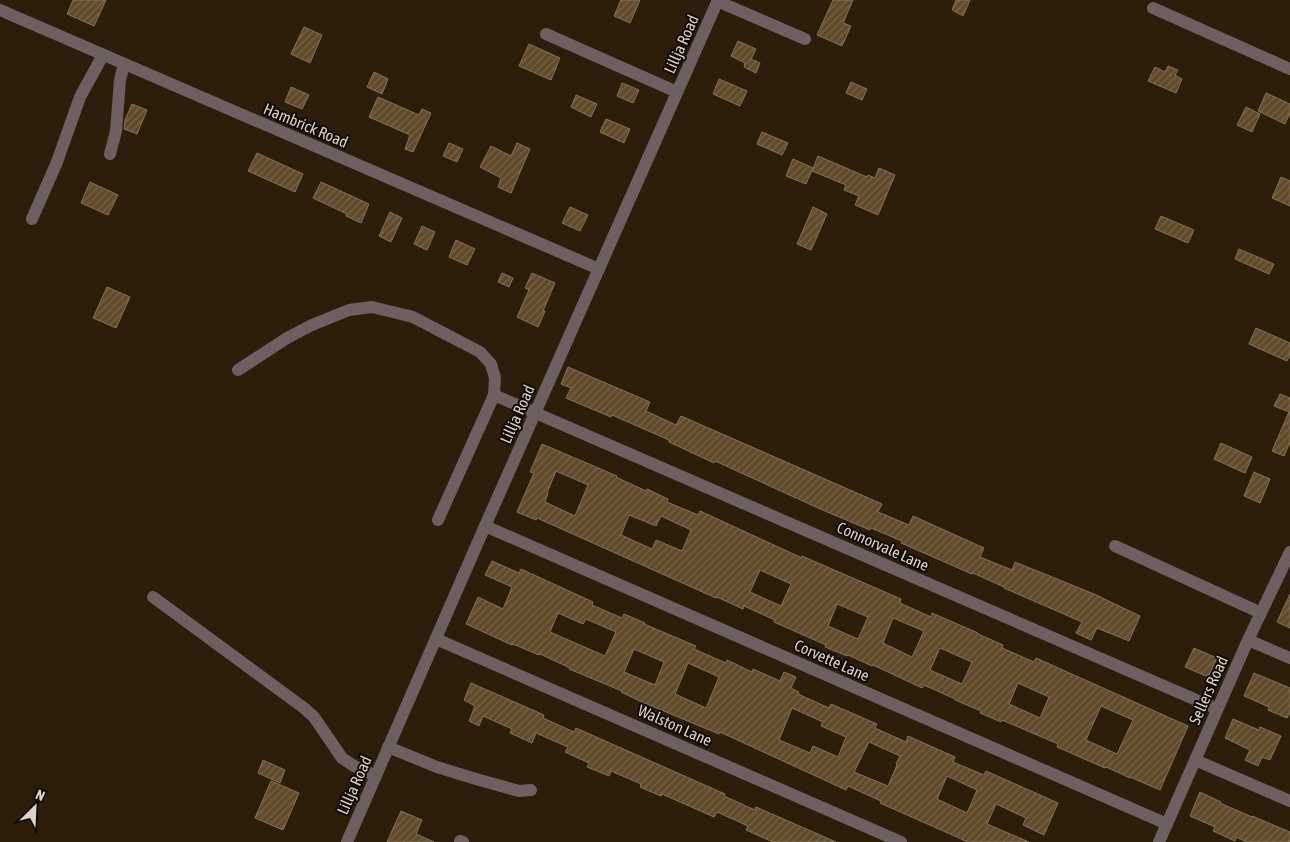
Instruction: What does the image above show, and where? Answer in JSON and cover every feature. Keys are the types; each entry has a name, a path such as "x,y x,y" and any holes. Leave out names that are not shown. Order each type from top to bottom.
{"street":[{"path":"717,0 805,39"},
{"name":"Lillja Road","path":"347,842 717,0"},
{"path":"1153,8 1290,69"},
{"name":"Hambrick Road","path":"0,10 599,269"},
{"path":"546,34 677,92"},
{"path":"32,219 57,162 80,97 104,55"},
{"path":"110,154 116,131 120,80 124,64"},
{"path":"238,370 287,338 312,325 349,310 372,307 414,316 480,352 491,364 495,378 494,394 438,520"},
{"name":"Connorvale Lane","path":"494,394 1217,709"},
{"name":"Corvette Lane","path":"485,526 1167,824"},
{"path":"1115,546 1261,613"},
{"name":"Sellers Road","path":"1159,842 1248,640 1290,552"},
{"path":"153,597 304,708 314,717 342,758 376,776"},
{"name":"Walston Lane","path":"436,639 901,842"},
{"path":"1248,640 1290,658"},
{"path":"388,747 476,779 519,791 531,790"},
{"path":"1195,760 1290,801"}],"building":[{"path":"73,0 106,0 94,26 67,14"},
{"path":"621,0 640,0 630,23 614,16"},
{"path":"833,0 853,0 843,23 851,26 842,46 817,35"},
{"path":"956,0 970,0 963,16 952,10"},
{"path":"304,27 322,35 310,63 291,54"},
{"path":"738,41 756,49 751,59 760,63 756,73 744,67 745,63 731,56"},
{"path":"529,44 560,58 551,80 519,66"},
{"path":"1168,66 1178,70 1175,75 1182,79 1176,93 1148,81 1155,67 1165,72"},
{"path":"374,72 388,79 382,94 367,87"},
{"path":"719,79 747,91 740,106 713,94"},
{"path":"851,82 867,89 862,100 846,93"},
{"path":"622,83 639,90 633,103 617,96"},
{"path":"291,87 309,95 302,109 285,102"},
{"path":"1266,93 1290,104 1290,113 1285,124 1258,111"},
{"path":"576,95 597,104 591,117 571,107"},
{"path":"378,97 419,115 422,109 431,113 413,152 405,149 410,135 369,117"},
{"path":"132,104 147,110 137,134 124,129 125,120"},
{"path":"1246,107 1260,114 1252,132 1237,125"},
{"path":"606,119 630,129 624,143 600,132"},
{"path":"762,132 788,143 782,155 757,144"},
{"path":"449,143 463,149 457,162 443,156"},
{"path":"517,143 530,149 511,193 498,187 501,178 480,167 491,146 511,156"},
{"path":"257,153 303,174 295,192 248,171"},
{"path":"818,156 867,177 868,175 875,178 879,168 895,175 878,215 855,205 859,196 844,190 846,185 812,171"},
{"path":"793,159 813,168 806,184 786,176"},
{"path":"1281,177 1290,181 1290,206 1272,198"},
{"path":"90,182 118,195 108,215 81,203"},
{"path":"321,182 369,204 361,223 346,216 347,214 313,198"},
{"path":"570,207 588,215 580,231 562,223"},
{"path":"813,207 827,214 811,250 797,244"},
{"path":"390,212 402,218 391,242 379,236"},
{"path":"1161,216 1194,230 1188,243 1155,229"},
{"path":"422,226 435,232 427,250 414,244"},
{"path":"456,240 475,249 467,265 449,257"},
{"path":"1239,249 1274,264 1269,274 1235,259"},
{"path":"502,273 513,278 509,287 498,282"},
{"path":"532,273 555,283 538,327 517,317 529,290 525,288"},
{"path":"107,287 130,297 116,328 93,318"},
{"path":"1256,328 1290,343 1290,354 1287,361 1249,344"},
{"path":"568,367 650,402 646,411 676,425 681,416 882,504 878,512 909,525 913,516 984,548 980,557 1012,570 1015,562 1094,594 1140,616 1129,641 1097,628 1091,640 1076,633 1082,622 901,543 902,541 818,508 715,461 714,463 669,442 669,440 612,415 611,417 566,398 571,388 561,384"},
{"path":"1280,394 1290,398 1290,442 1284,456 1272,451 1289,412 1274,406"},
{"path":"1221,443 1252,457 1245,473 1214,459"},
{"path":"542,444 617,476 646,491 647,489 668,499 667,502 698,515 700,511 802,558 802,556 901,599 900,603 931,617 932,613 1003,645 1002,648 1034,662 1036,658 1188,726 1160,790 1057,747 1058,744 1002,720 1001,722 980,713 981,711 924,685 922,688 873,665 825,647 826,645 774,622 775,620 744,606 743,609 716,598 537,518 536,520 517,512 534,473 530,472","holes":["556,471 588,485 575,516 545,502","629,515 656,526 661,516 691,530 682,551 656,540 652,549 621,535","760,570 791,584 781,606 750,592","837,604 868,617 858,639 828,626","893,618 924,631 912,657 883,643","940,648 972,662 962,684 930,670","1018,683 1049,697 1040,718 1009,704","1101,706 1133,720 1117,754 1086,740"]},
{"path":"1254,472 1270,479 1260,503 1244,496"},
{"path":"492,561 519,573 521,569 593,602 592,605 622,618 624,614 645,623 696,646 694,649 726,663 727,660 752,672 753,669 780,681 784,672 796,677 791,688 799,692 798,694 829,708 831,704 877,724 875,728 906,742 908,736 955,757 953,762 984,775 986,771 1058,803 1044,835 1023,825 1026,818 996,804 987,824 1029,842 968,842 880,803 881,801 848,786 846,790 720,732 719,734 642,702 540,654 512,645 466,624 478,597 503,609 512,587 485,575","holes":["558,613 583,624 586,619 616,632 605,656 550,632","634,649 664,662 655,685 624,672","688,663 719,677 706,708 675,694","792,708 823,722 821,726 846,737 838,757 813,746 810,753 779,740","869,742 900,756 888,786 854,772","947,776 977,790 967,813 937,799"]},
{"path":"1290,594 1290,628 1277,622"},
{"path":"1194,648 1217,658 1208,677 1185,667"},
{"path":"1254,673 1290,688 1290,712 1287,718 1268,710 1269,707 1244,696"},
{"path":"471,683 544,715 543,718 574,732 576,728 725,794 724,796 755,810 756,807 836,842 773,842 746,830 748,826 717,812 714,817 662,794 661,796 640,787 641,784 611,771 609,776 587,767 589,763 565,752 568,747 536,733 532,743 510,733 512,729 483,716 479,726 469,721 475,706 464,700"},
{"path":"1233,719 1259,730 1260,727 1281,736 1270,760 1262,757 1258,766 1245,760 1250,750 1225,738"},
{"path":"263,760 285,770 280,783 258,773"},
{"path":"271,781 299,793 283,830 255,818"},
{"path":"1200,792 1220,803 1290,832 1290,842 1247,842 1236,837 1235,841 1213,831 1215,827 1190,816"},
{"path":"401,811 422,820 416,834 434,842 387,842"}]}
